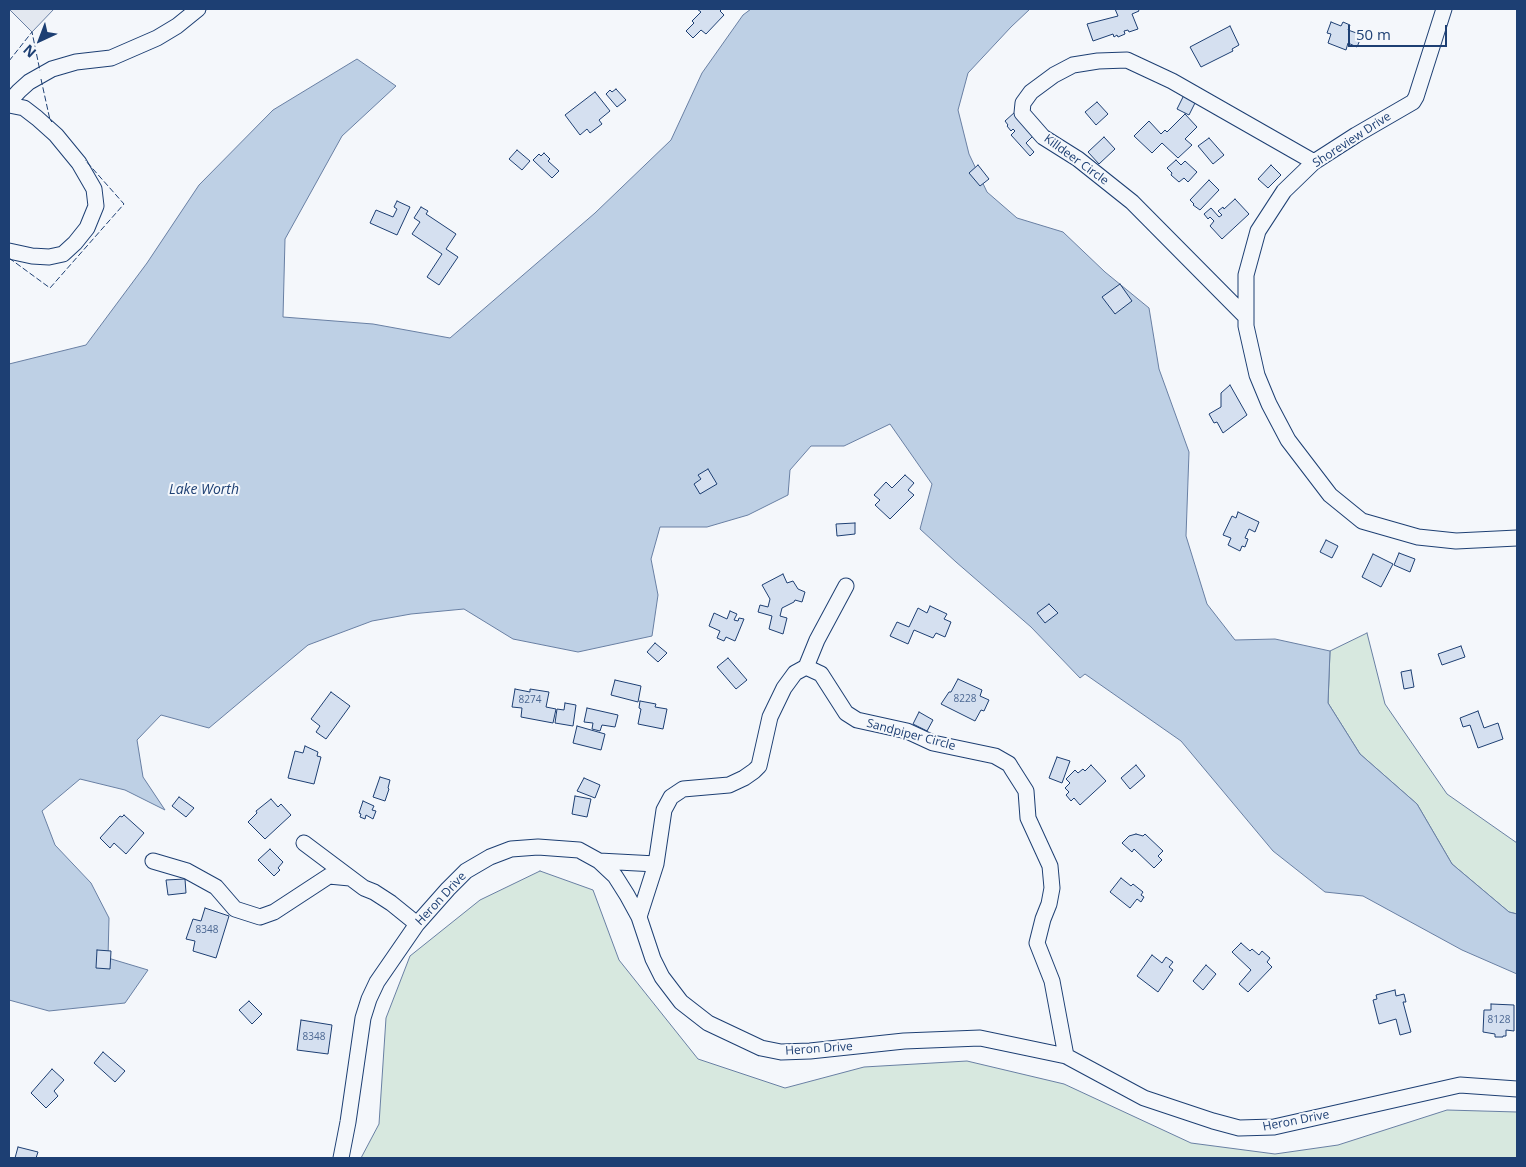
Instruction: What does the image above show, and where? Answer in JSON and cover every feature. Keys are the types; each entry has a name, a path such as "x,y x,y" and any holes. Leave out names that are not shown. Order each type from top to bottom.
{"street":[{"path":"9,251 32,256 63,254 87,228 96,206 94,189 79,163 56,135 24,108 9,104 19,91 29,82 52,69 76,62 118,56 157,38 177,26 198,9"},
{"name":"Shoreview Drive","path":"1444,9 1413,102 1314,162 1284,192 1258,231 1246,274 1246,326 1257,375 1269,404 1288,440 1330,494 1362,521 1418,537 1456,541 1517,538"},
{"name":"Killdeer Circle","path":"1246,317 1132,202 1078,159 1043,137 1022,113 1023,104 1032,92 1046,81 1073,66 1098,61 1127,60 1172,81 1314,162"},
{"path":"639,917 656,864 664,810 671,797 683,789 729,784 744,778 759,766 770,717 784,688 795,673 806,667 817,640 846,586"},
{"name":"Sandpiper Circle","path":"806,667 821,674 846,713 857,720 907,731 933,743 995,756 1009,764 1026,791 1028,818 1050,866 1052,888 1038,943 1052,981 1066,1056"},
{"path":"304,843 364,888 391,903 416,924"},
{"name":"Heron Drive","path":"341,1158 360,1034 369,999 377,982 416,924 466,871 490,857 511,849 579,850 599,861 615,876 639,917 653,959 662,977 681,1002 708,1023 761,1048 781,1052 810,1051 904,1041 980,1038 1066,1056 1144,1098 1239,1128 1274,1126 1460,1085 1517,1090"},
{"path":"153,861 187,871 216,887 235,909 260,917 274,912 329,876 350,878"},
{"path":"599,861 656,864"}],"shaded area":[{"path":"9,9 54,9 32,32"},
{"path":"1367,633 1385,704 1447,794 1517,843 1517,914 1509,912 1452,864 1417,804 1360,754 1328,703 1330,651"},
{"path":"540,871 593,890 619,960 698,1059 785,1088 864,1067 967,1061 1064,1084 1191,1143 1275,1154 1338,1145 1447,1110 1517,1112 1517,1158 361,1158 379,1124 386,1018 410,956 480,900"}],"water":[{"name":"Lake Worth","path":"751,9 1030,9 968,73 958,110 969,154 987,192 1017,218 1063,232 1105,272 1149,308 1159,369 1189,452 1186,536 1207,604 1235,640 1275,639 1330,651 1328,703 1360,754 1417,804 1452,864 1509,912 1517,914 1517,974 1462,950 1363,896 1325,892 1273,851 1181,741 1085,674 1080,678 1031,627 920,529 932,484 890,424 844,446 811,446 790,470 788,495 748,515 707,527 660,527 651,559 658,595 652,636 578,652 513,639 464,609 411,614 372,621 308,645 209,728 161,715 137,740 143,777 165,810 125,790 80,779 42,811 55,845 91,883 109,918 108,958 148,970 125,1003 49,1011 9,1000 9,364 86,345 147,263 199,185 273,110 357,59 396,86 342,136 285,239 283,317 373,324 450,338 595,213 671,140 702,73 743,15"}],"building":[{"path":"697,9 722,9 720,11 724,15 706,34 701,30 693,38 686,31 701,12"},
{"path":"1115,9 1138,9 1139,11 1132,14 1138,29 1129,32 1128,30 1124,31 1125,34 1118,37 1117,35 1114,37 1113,34 1093,41 1087,24 1118,16"},
{"path":"1331,22 1341,26 1343,22 1350,25 1348,30 1362,35 1357,47 1348,43 1346,50 1328,43 1331,34 1327,33"},
{"path":"1230,26 1239,45 1232,49 1233,51 1201,67 1190,47"},
{"path":"616,89 626,100 617,107 606,94 610,90 612,92"},
{"path":"595,92 610,111 599,120 602,124 590,133 587,129 580,135 565,115"},
{"path":"1184,95 1196,101 1189,115 1177,109"},
{"path":"1097,102 1108,114 1096,125 1085,112"},
{"path":"1015,112 1033,136 1026,143 1034,152 1030,156 1011,135 1015,131 1013,129 1011,131 1005,121"},
{"path":"1185,114 1197,127 1185,139 1192,145 1178,158 1162,143 1152,153 1134,136 1149,121 1161,134 1165,130 1167,132"},
{"path":"1104,137 1115,149 1099,164 1088,152"},
{"path":"1209,138 1224,155 1213,164 1198,146"},
{"path":"517,150 530,161 522,170 509,159"},
{"path":"544,153 550,159 548,161 559,171 552,178 533,160 539,154 541,156"},
{"path":"1176,160 1181,165 1185,161 1197,172 1188,182 1184,178 1179,182 1171,175 1172,173 1167,168"},
{"path":"978,165 989,179 980,186 969,173"},
{"path":"1271,165 1281,175 1268,188 1258,179"},
{"path":"1209,180 1219,190 1200,210 1190,200"},
{"path":"1235,199 1249,214 1222,239 1210,226 1214,221 1210,217 1208,219 1204,214 1211,208 1219,217 1222,215 1218,211 1223,207 1224,209"},
{"path":"397,201 410,207 397,235 370,223 376,210 393,217 397,209 394,207"},
{"path":"421,207 428,211 426,214 456,234 446,249 458,257 439,285 427,277 442,254 412,234 420,222 414,218"},
{"path":"1120,284 1132,301 1115,314 1102,297"},
{"path":"1230,385 1247,415 1223,433 1217,422 1214,423 1209,414 1221,407 1221,393"},
{"path":"708,469 717,484 700,494 694,484 701,479 698,475"},
{"path":"905,475 914,483 908,490 914,495 890,519 875,505 880,500 874,495 886,482 892,488"},
{"path":"1238,512 1259,522 1255,532 1249,529 1245,538 1248,539 1245,547 1242,546 1240,551 1228,545 1231,538 1223,535 1232,516 1236,518"},
{"path":"855,523 855,534 837,536 836,524"},
{"path":"1326,540 1338,546 1332,558 1320,552"},
{"path":"1399,553 1415,559 1410,572 1394,565"},
{"path":"1373,554 1393,564 1381,587 1362,577"},
{"path":"783,574 787,583 793,581 798,589 805,592 802,602 795,600 782,608 780,616 787,618 783,634 769,629 772,616 758,612 760,605 768,607 770,599 762,585"},
{"path":"1049,604 1058,613 1045,623 1037,613"},
{"path":"930,606 947,614 944,619 951,622 945,637 936,633 933,638 914,630 908,644 890,636 897,622 909,627 918,608 927,613"},
{"path":"730,611 737,614 734,620 744,619 735,641 726,637 724,641 717,638 720,631 709,626 714,613 727,619"},
{"path":"655,643 667,653 658,662 647,652"},
{"path":"1461,646 1465,657 1442,665 1438,654"},
{"path":"728,658 747,680 736,689 717,667"},
{"path":"1411,670 1414,687 1404,689 1401,672"},
{"path":"958,679 982,690 980,696 989,700 984,711 981,710 975,721 941,704 949,692 951,692"},
{"path":"615,680 641,686 638,702 611,695"},
{"path":"515,689 530,692 530,689 549,692 546,707 556,709 553,723 521,717 522,708 512,707"},
{"path":"331,692 350,706 326,739 316,732 320,726 311,719"},
{"path":"640,701 656,704 655,707 667,709 663,729 638,724 641,709 639,708"},
{"path":"565,703 576,705 573,726 555,723 557,709 564,710"},
{"path":"587,708 618,715 615,727 602,725 600,731 592,729 593,723 584,722"},
{"path":"1478,711 1484,728 1498,723 1503,739 1478,748 1470,725 1463,727 1460,718"},
{"path":"919,712 933,720 927,731 913,724"},
{"path":"577,726 605,734 601,750 573,743"},
{"path":"305,746 318,752 317,756 321,757 314,784 288,778 295,751 303,753"},
{"path":"1057,757 1070,761 1062,783 1049,778"},
{"path":"1091,765 1106,781 1080,805 1074,798 1071,801 1066,795 1069,792 1065,788 1070,783 1066,779 1075,770 1078,773 1083,769 1085,771"},
{"path":"1136,765 1145,776 1130,789 1121,778"},
{"path":"380,777 390,780 385,801 373,797"},
{"path":"584,778 600,785 595,798 577,791"},
{"path":"575,796 591,799 587,817 572,814"},
{"path":"179,797 194,808 186,817 172,806"},
{"path":"271,799 278,807 281,804 291,815 265,839 248,822 257,813 256,811"},
{"path":"363,801 374,806 372,810 376,811 373,819 366,815 365,819 360,817 361,814 359,813"},
{"path":"124,815 144,833 126,854 114,843 110,848 100,838 120,816"},
{"path":"1136,834 1143,836 1145,834 1163,851 1158,856 1162,860 1154,868 1134,849 1132,852 1122,843 1129,836"},
{"path":"270,849 283,862 278,868 280,870 274,876 258,860"},
{"path":"1121,878 1143,892 1141,895 1144,897 1141,902 1137,899 1130,908 1110,892"},
{"path":"185,879 186,893 168,895 166,880"},
{"path":"205,908 229,916 216,958 193,951 195,941 186,939 193,919 201,921"},
{"path":"1241,943 1250,951 1252,949 1259,955 1262,951 1270,958 1267,962 1272,967 1248,992 1239,984 1251,970 1232,952"},
{"path":"97,950 111,951 110,969 96,968"},
{"path":"1152,955 1162,963 1166,957 1173,962 1169,967 1173,970 1158,992 1137,976"},
{"path":"1206,965 1216,974 1203,990 1193,981"},
{"path":"1395,990 1396,996 1404,994 1406,1002 1403,1002 1411,1032 1400,1035 1396,1019 1379,1024 1373,1000 1377,999 1376,995"},
{"path":"249,1001 262,1014 252,1024 239,1010"},
{"path":"1491,1004 1514,1005 1514,1031 1506,1030 1506,1036 1503,1037 1495,1037 1495,1034 1483,1032 1484,1010 1491,1010"},
{"path":"301,1020 332,1025 328,1054 297,1050"},
{"path":"103,1052 125,1071 115,1082 94,1063"},
{"path":"52,1069 64,1080 54,1091 58,1096 46,1108 31,1093"},
{"path":"18,1147 38,1152 36,1158 15,1158"}],"fence":[{"path":"9,61 32,32 40,71"},
{"path":"41,79 52,122"},
{"path":"9,258 50,288 124,204 85,160"}]}
